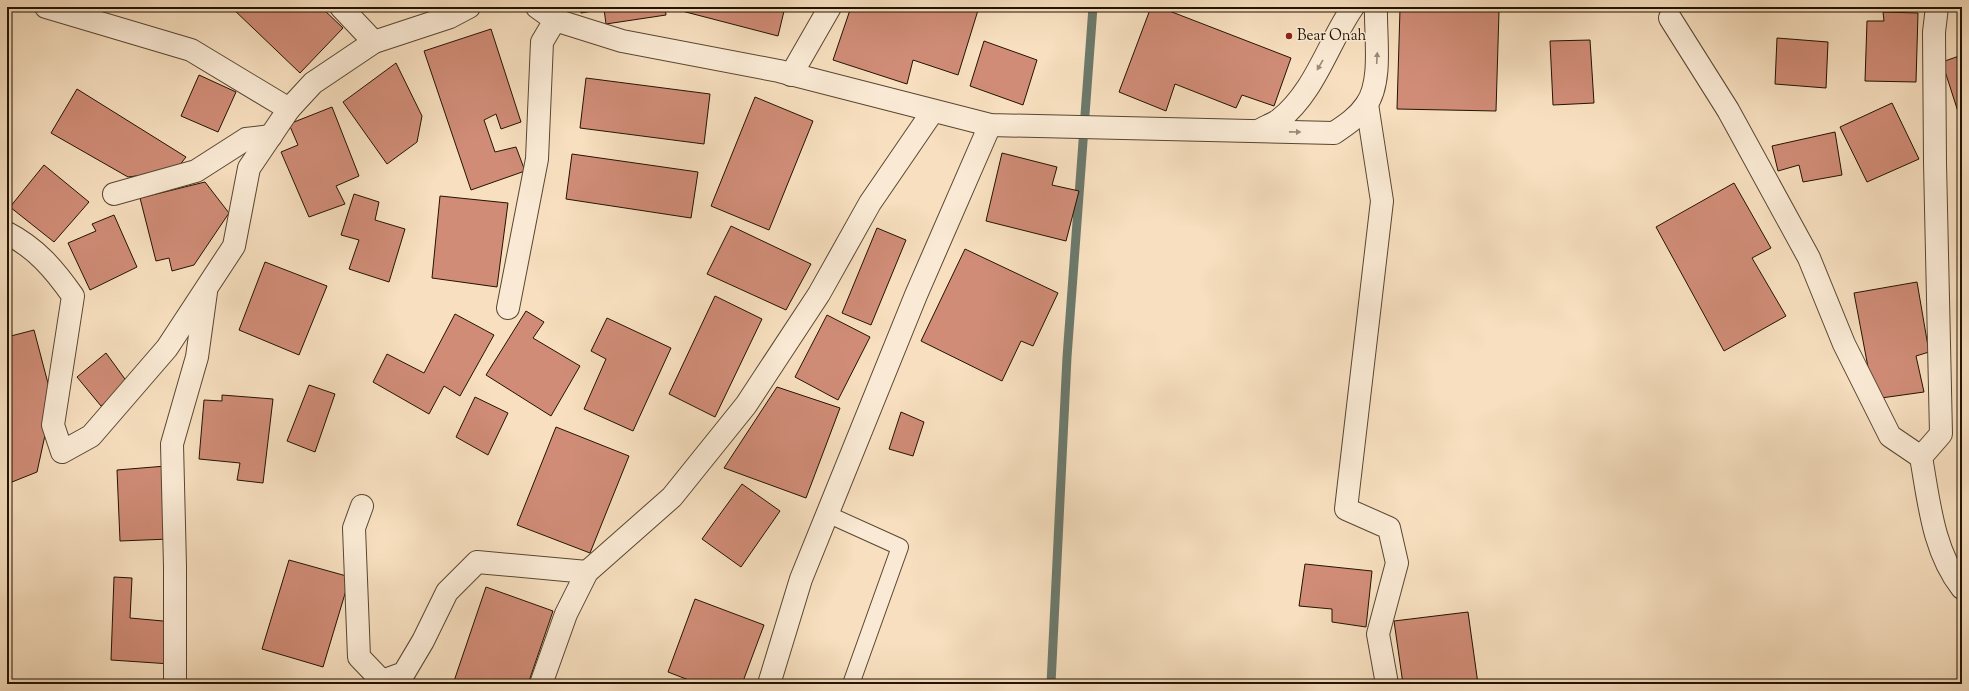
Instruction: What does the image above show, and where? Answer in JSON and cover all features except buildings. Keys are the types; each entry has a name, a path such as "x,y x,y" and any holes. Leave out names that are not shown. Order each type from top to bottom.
{"street":[{"path":"46,7 191,50 289,109"},
{"path":"341,7 374,42"},
{"path":"7,233 20,240 54,269 73,296 53,425 62,452 92,436 167,348 234,246 249,168 289,109 313,83 374,42 450,17 469,7"},
{"path":"537,7 555,20 622,41 791,75 990,125 1334,133 1351,122 1367,104 1375,81 1376,7"},
{"path":"791,75 830,7"},
{"path":"1256,131 1278,121 1290,110 1320,66 1353,7"},
{"path":"1921,457 1941,434 1934,32 1938,7"},
{"path":"1670,18 1728,110 1809,258 1844,344 1890,436 1921,457 1934,530 1952,575 1962,588"},
{"path":"508,308 537,159 542,42 555,20"},
{"path":"1367,104 1382,201 1346,510 1389,528 1398,563 1378,634 1388,684"},
{"path":"541,684 566,614 587,572 672,498 746,405 819,294 870,202 933,111"},
{"path":"769,684 801,579 916,295 990,125"},
{"path":"114,194 196,171 246,139 271,136"},
{"path":"175,684 176,566 172,444 197,358 207,287"},
{"path":"362,506 354,528 359,657 382,681 404,673 423,641 446,592 478,562 587,572"}],"lane":[{"path":"827,514 900,547 852,684"}],"waterway":[{"path":"1051,684 1067,357 1093,7"}],"place":[{"name":"Bear Onah","path":"1289,36"}]}
